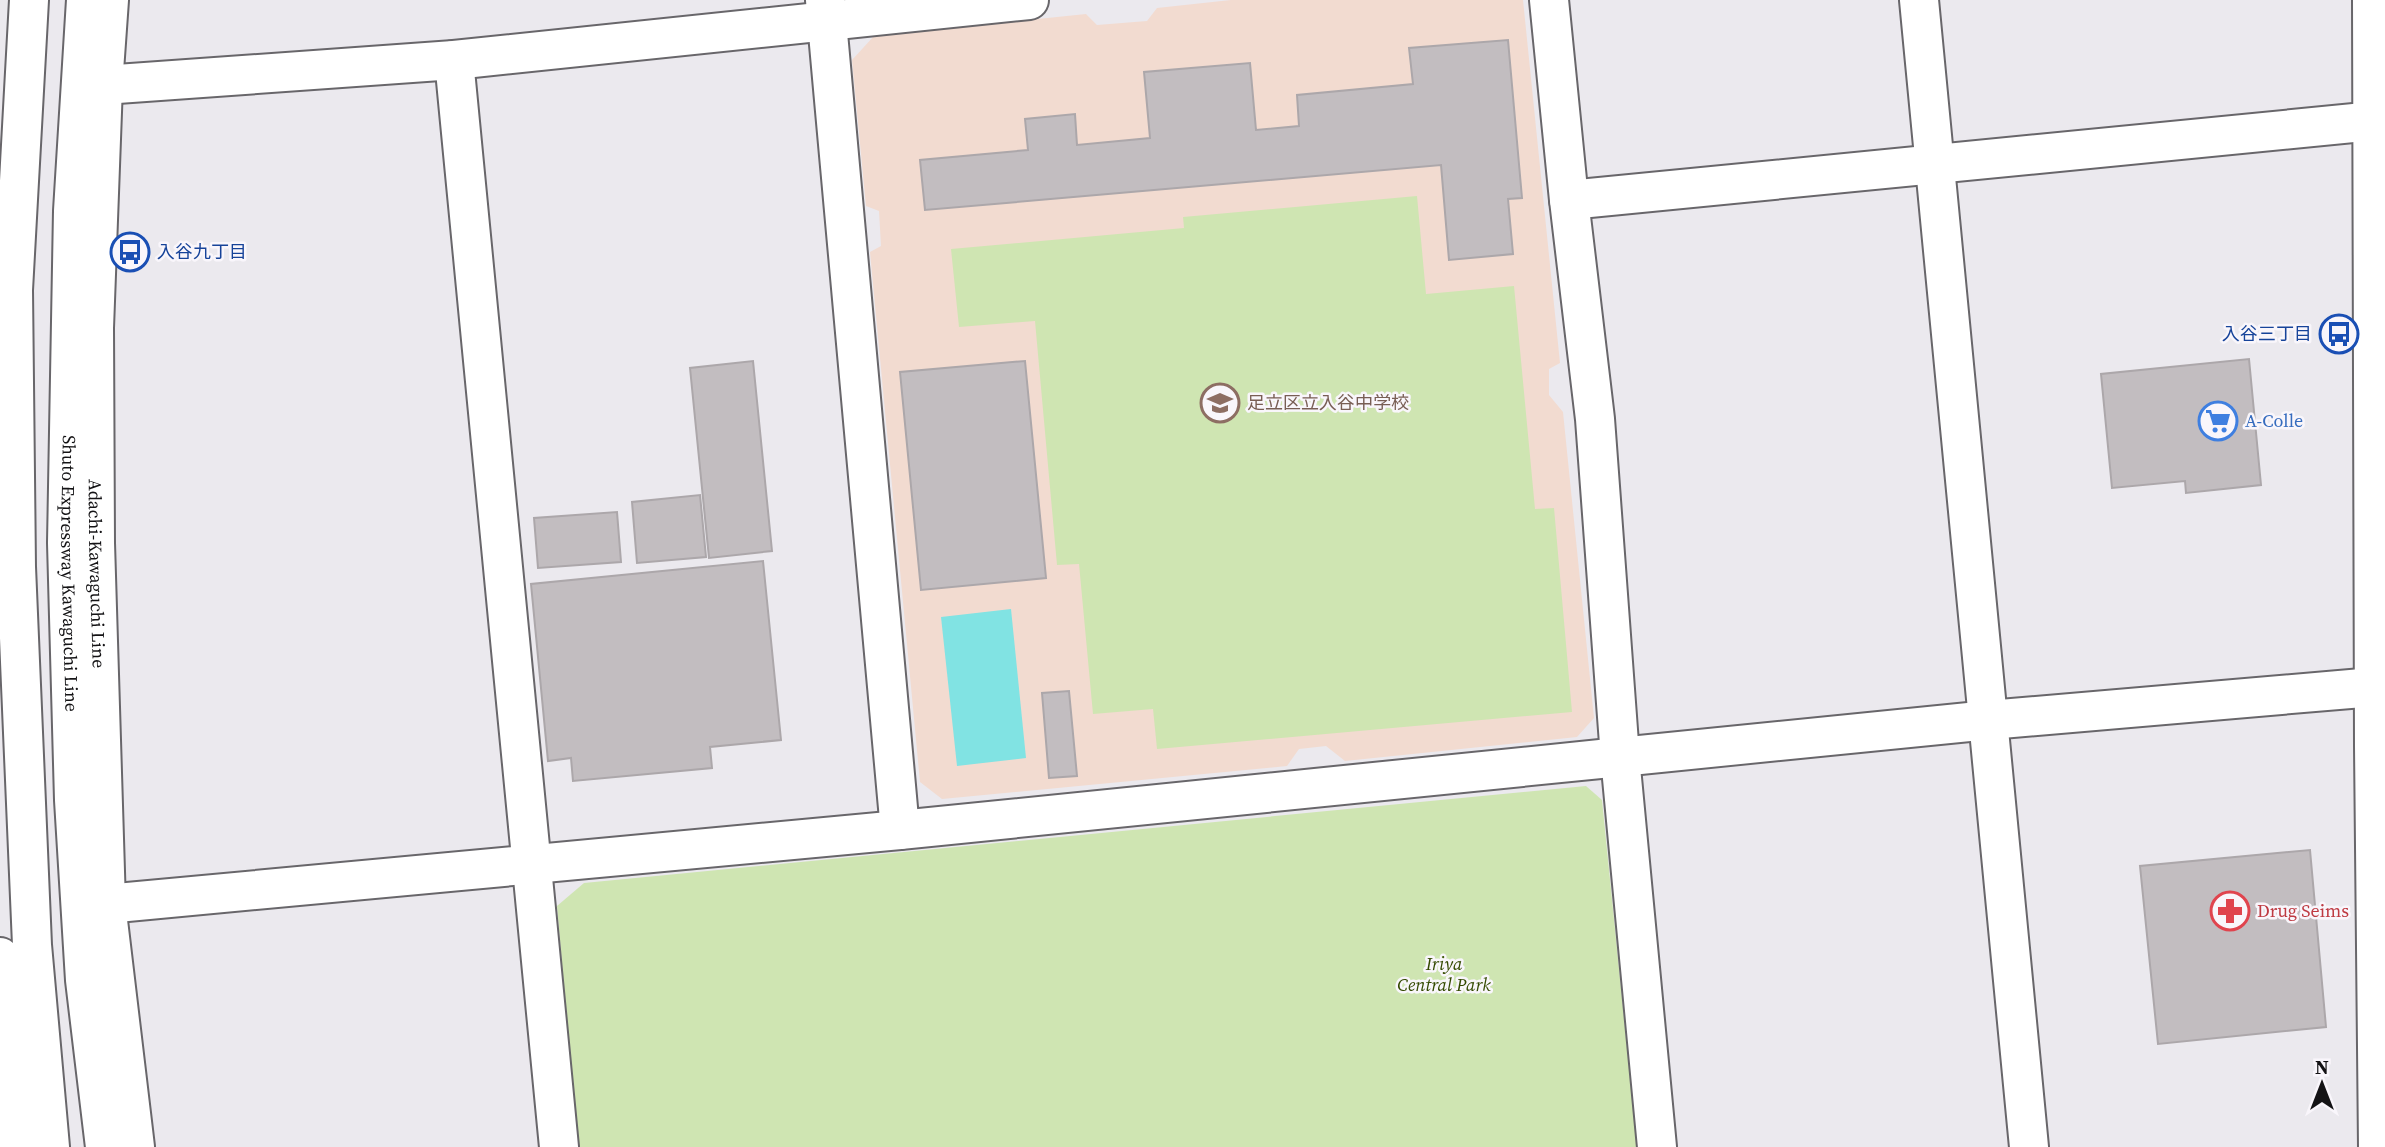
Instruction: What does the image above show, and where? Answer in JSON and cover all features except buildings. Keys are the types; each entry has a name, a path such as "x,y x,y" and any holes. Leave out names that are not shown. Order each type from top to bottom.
{"main road":[{"path":"29,0 13,290 16,567 32,945 50,1147"},
{"name":"Shuto Expressway Kawaguchi Line","path":"86,0 73,211 67,543 74,800 85,980 105,1147"},
{"name":"Adachi-Kawaguchi Line","path":"109,0 103,85 94,341 95,543 106,904 135,1147"},
{"path":"103,85 454,60 826,10 1029,0"},
{"path":"1549,0 1595,419 1620,757 1657,1147"},
{"path":"1919,0 2029,1147"},
{"path":"2372,0 2378,120 2378,1147"},
{"path":"826,10 900,830"},
{"path":"454,60 559,1147"},
{"path":"1569,200 2378,120"},
{"path":"106,904 900,830 1989,720 2379,688"},
{"path":"0,957 18,1147"},
{"path":"85,980 87,1147"}],"shaded area":[{"name":"足立区立入谷中学校","path":"1231,0 1523,0 1560,363 1549,369 1549,395 1563,412 1594,718 1577,737 1345,761 1326,746 1299,749 1287,766 942,799 920,782 870,252 881,246 879,211 866,206 852,60 874,36 1086,14 1097,25 1147,21 1157,8"}],"green space":[{"path":"1417,196 1426,294 1514,286 1535,509 1554,508 1572,712 1157,749 1153,709 1093,714 1079,564 1057,565 1035,321 959,327 951,249 1184,228 1183,217"},
{"name":"Iriya Central Park","path":"1586,786 1602,800 1637,1147 578,1147 557,906 584,883"}],"water":[{"path":"1011,609 1026,758 957,766 941,617"}],"place":[{"name":"入谷九丁目","path":"130,252"},
{"name":"入谷三丁目","path":"2339,334"},
{"name":"足立区立入谷中学校","path":"1220,403"},
{"name":"A-Colle","path":"2218,421"},
{"name":"Drug Seims","path":"2230,911"}]}
